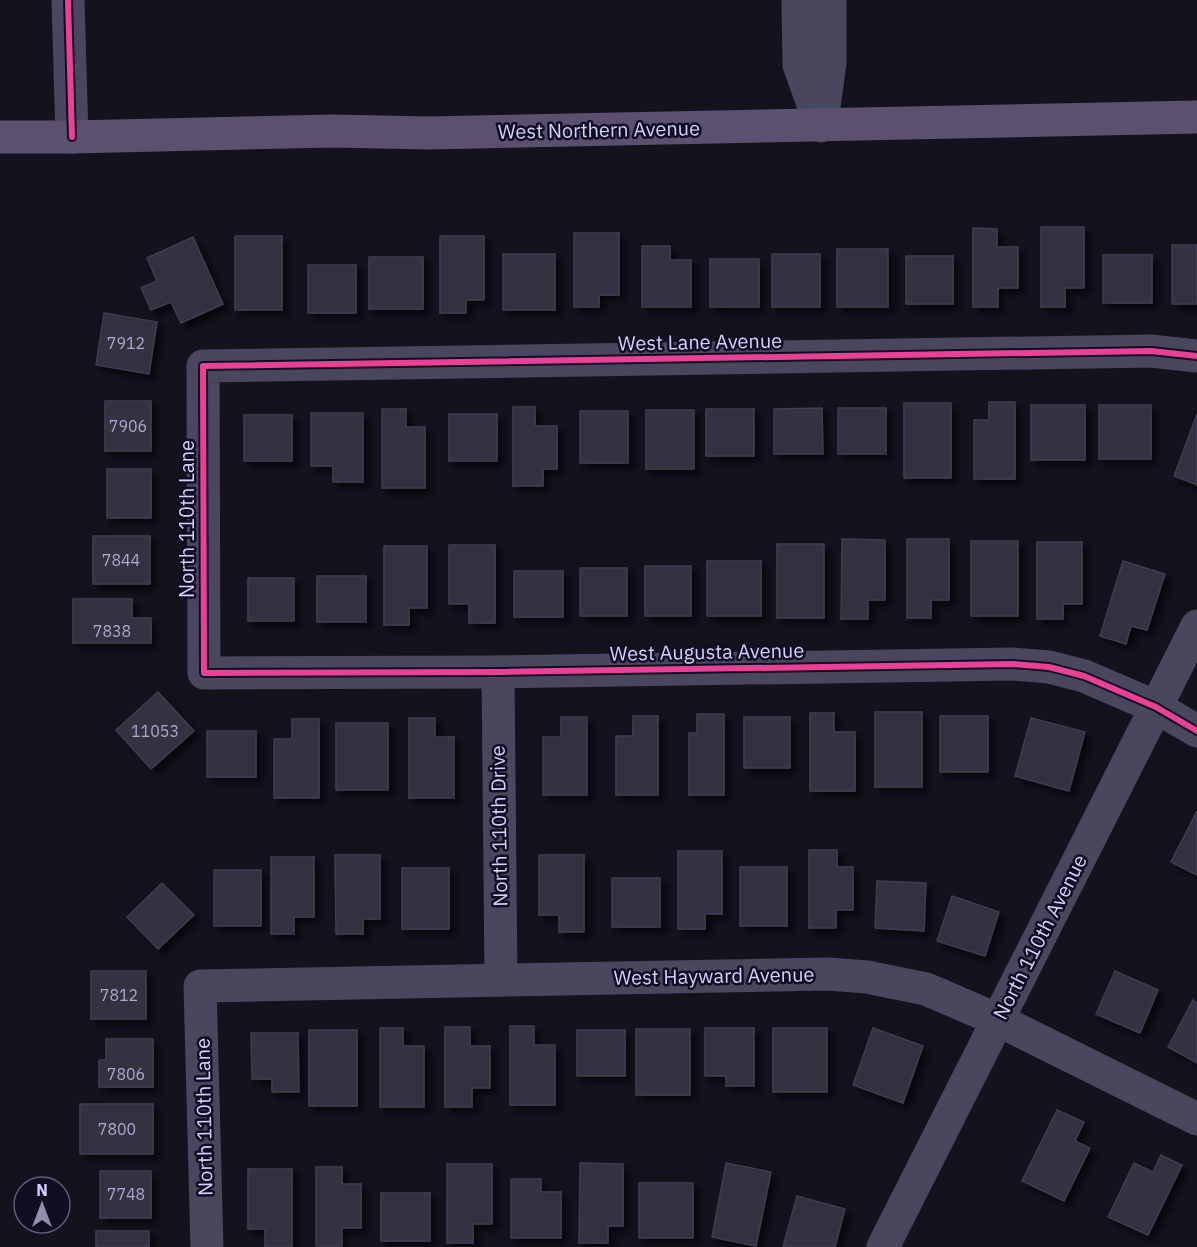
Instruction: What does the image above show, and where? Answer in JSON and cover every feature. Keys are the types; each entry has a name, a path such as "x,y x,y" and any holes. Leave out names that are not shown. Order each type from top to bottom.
{"main road":[{"name":"West Northern Avenue","path":"0,137 321,131 429,133 1197,117"}],"street":[{"path":"68,0 72,137"},
{"path":"798,0 799,65 821,126"},
{"path":"821,126 830,63 830,0"},
{"name":"West Lane Avenue","path":"203,366 1150,351 1197,356"},
{"name":"North 110th Lane","path":"203,366 204,673"},
{"name":"North 110th Avenue","path":"883,1247 1197,626"},
{"name":"West Augusta Avenue","path":"204,673 498,672 1013,664 1049,667 1084,676 1156,707 1197,731"},
{"name":"North 110th Drive","path":"498,672 501,980"},
{"name":"West Hayward Avenue","path":"201,986 828,974 867,977 926,989 998,1020 1197,1119"},
{"name":"North 110th Lane","path":"201,986 207,1247"}],"building":[{"path":"1041,227 1084,227 1084,288 1065,288 1065,307 1041,307"},
{"path":"973,228 997,229 997,247 1018,247 1018,288 998,288 998,307 973,307"},
{"path":"574,233 619,233 619,295 599,295 599,307 574,307"},
{"path":"235,236 282,236 282,310 235,310"},
{"path":"440,236 484,236 484,300 466,300 466,313 440,313"},
{"path":"193,237 223,304 181,323 171,302 151,310 141,288 157,281 147,258"},
{"path":"1172,245 1197,245 1197,304 1172,304"},
{"path":"642,246 670,246 670,260 691,260 691,307 642,307"},
{"path":"837,249 888,249 888,307 837,307"},
{"path":"503,254 555,254 555,310 503,310"},
{"path":"772,254 820,254 820,307 772,307"},
{"path":"1103,255 1152,255 1152,303 1103,303"},
{"path":"906,256 953,256 953,304 906,304"},
{"path":"369,257 423,257 423,309 369,309"},
{"path":"710,259 759,259 759,307 710,307"},
{"path":"308,265 356,265 356,313 308,313"},
{"path":"104,313 157,322 149,374 96,365"},
{"path":"105,401 151,401 151,451 105,451"},
{"path":"989,402 1015,402 1015,479 974,479 974,420 989,420"},
{"path":"904,403 951,403 951,478 904,478"},
{"path":"1031,405 1085,405 1085,460 1031,460"},
{"path":"1099,405 1151,405 1151,459 1099,459"},
{"path":"513,407 535,407 535,426 557,426 557,469 543,469 543,486 513,486"},
{"path":"822,408 823,454 774,454 774,409"},
{"path":"838,408 886,408 886,454 838,454"},
{"path":"382,409 406,409 406,427 425,427 425,488 382,488"},
{"path":"706,409 754,409 754,456 706,456"},
{"path":"646,410 694,410 694,469 646,469"},
{"path":"580,411 628,411 628,463 580,463"},
{"path":"311,413 363,413 363,482 333,482 333,466 311,466"},
{"path":"449,414 497,414 497,461 449,461"},
{"path":"1197,414 1197,485 1174,476"},
{"path":"244,415 292,415 292,461 244,461"},
{"path":"107,469 151,469 151,518 107,518"},
{"path":"93,536 150,536 150,584 93,584"},
{"path":"842,539 885,540 885,600 868,600 868,619 841,619"},
{"path":"907,539 949,539 949,600 931,600 931,618 907,618"},
{"path":"971,541 1018,541 1018,616 971,616"},
{"path":"1037,542 1082,542 1082,604 1063,604 1063,619 1037,619"},
{"path":"777,544 824,544 824,618 777,618"},
{"path":"449,545 495,545 495,623 469,623 469,604 449,604"},
{"path":"384,546 427,546 427,608 409,608 409,625 384,625"},
{"path":"707,561 761,561 761,616 707,616"},
{"path":"1123,561 1165,574 1147,630 1131,626 1126,644 1100,636"},
{"path":"645,566 691,566 691,616 645,616"},
{"path":"580,568 627,568 627,616 580,616"},
{"path":"514,571 563,571 563,617 514,617"},
{"path":"317,576 366,576 366,622 317,622"},
{"path":"248,578 294,578 294,621 248,621"},
{"path":"73,599 132,599 132,618 151,618 151,643 73,643"},
{"path":"158,692 194,731 151,769 116,730"},
{"path":"875,712 922,712 922,787 875,787"},
{"path":"810,713 834,713 834,732 855,732 855,791 810,791"},
{"path":"697,714 724,714 724,795 689,795 689,733 697,733"},
{"path":"633,716 658,716 658,795 616,795 616,736 633,736"},
{"path":"940,716 988,716 988,772 940,772"},
{"path":"561,717 587,717 587,795 543,795 543,737 561,737"},
{"path":"744,717 790,717 790,768 744,768"},
{"path":"409,718 435,718 435,737 454,737 454,798 409,798"},
{"path":"1031,718 1085,732 1069,791 1015,776"},
{"path":"292,719 319,719 319,798 274,798 274,739 292,739"},
{"path":"336,723 388,723 388,790 336,790"},
{"path":"207,731 256,731 256,777 207,777"},
{"path":"1197,811 1197,875 1171,862"},
{"path":"809,850 837,850 837,867 853,867 853,910 836,910 836,928 809,928"},
{"path":"678,851 722,851 722,914 705,914 705,929 678,929"},
{"path":"335,855 380,855 380,919 363,919 363,934 336,934"},
{"path":"539,855 584,855 584,932 559,932 559,915 539,915"},
{"path":"271,857 314,857 314,917 294,917 294,934 271,934"},
{"path":"740,867 787,867 787,926 740,926"},
{"path":"402,868 449,868 449,929 402,929"},
{"path":"214,870 261,870 261,926 214,926"},
{"path":"612,878 660,878 660,927 612,927"},
{"path":"877,881 926,883 924,931 875,928"},
{"path":"162,883 194,915 158,949 127,917"},
{"path":"952,896 999,912 985,956 937,941"},
{"path":"91,971 146,971 146,1019 91,1019"},
{"path":"1115,971 1158,990 1140,1033 1096,1014"},
{"path":"1193,1000 1197,1003 1197,1063 1168,1047"},
{"path":"510,1026 534,1026 534,1045 555,1045 555,1105 510,1105"},
{"path":"445,1027 470,1027 470,1046 490,1046 490,1088 472,1088 472,1107 445,1107"},
{"path":"380,1028 403,1028 403,1046 424,1046 424,1107 380,1107"},
{"path":"705,1028 754,1028 754,1086 726,1086 726,1076 705,1076"},
{"path":"773,1028 827,1028 827,1092 773,1092"},
{"path":"873,1028 923,1046 903,1103 853,1085"},
{"path":"636,1029 690,1029 690,1095 636,1095"},
{"path":"309,1030 357,1030 357,1106 309,1106"},
{"path":"577,1030 625,1030 625,1076 577,1076"},
{"path":"251,1033 298,1033 299,1092 272,1092 272,1079 252,1079"},
{"path":"106,1039 153,1039 153,1087 99,1087 99,1060 106,1060"},
{"path":"80,1104 153,1104 153,1154 80,1154"},
{"path":"1057,1110 1084,1122 1075,1141 1090,1148 1064,1201 1022,1181"},
{"path":"1161,1155 1182,1165 1148,1235 1108,1217 1134,1163 1153,1172"},
{"path":"580,1163 623,1164 623,1226 608,1226 608,1243 579,1243"},
{"path":"726,1163 771,1172 756,1246 712,1237"},
{"path":"447,1164 492,1164 492,1224 473,1224 473,1243 447,1243"},
{"path":"316,1167 342,1167 342,1184 361,1184 361,1228 342,1228 342,1246 316,1246"},
{"path":"248,1169 292,1169 292,1247 265,1247 265,1229 248,1229"},
{"path":"100,1171 151,1171 151,1218 100,1218"},
{"path":"511,1179 541,1179 541,1192 561,1192 561,1238 511,1238"},
{"path":"639,1183 693,1183 693,1238 639,1238"},
{"path":"381,1193 430,1193 430,1241 381,1241"},
{"path":"797,1196 845,1209 835,1247 783,1247"},
{"path":"96,1231 149,1231 149,1247 96,1247"}],"cycle path":[{"path":"68,0 72,137"},
{"path":"1197,356 1151,351 203,366 204,673 498,672 1013,664 1049,667 1084,676 1156,707 1197,731"}]}
